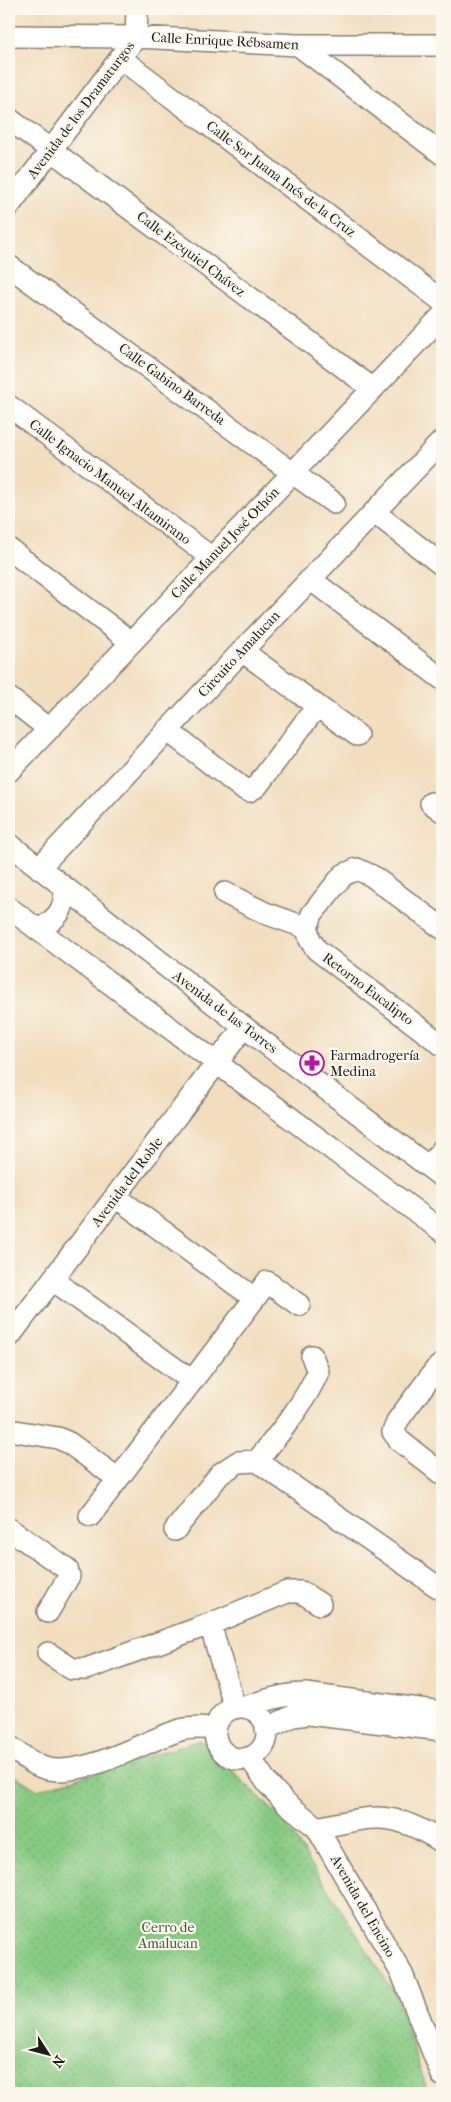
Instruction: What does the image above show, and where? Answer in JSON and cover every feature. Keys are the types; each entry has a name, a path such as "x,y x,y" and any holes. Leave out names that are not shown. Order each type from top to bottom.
{"street":[{"name":"Avenida de los Dramaturgos","path":"9,206 136,37 138,9"},
{"name":"Calle Enrique Rébsamen","path":"9,36 136,37 298,45 442,45"},
{"path":"298,45 442,154"},
{"name":"Calle Sor Juana Inés de la Cruz","path":"120,58 442,301"},
{"name":"Calle Ezequiel Chávez","path":"9,119 373,389"},
{"name":"Calle Gabino Barreda","path":"9,266 334,503"},
{"name":"Calle Manuel José Othón","path":"9,771 442,316"},
{"name":"Calle Ignacio Manuel Altamirano","path":"9,406 212,558"},
{"name":"Circuito Amalucan","path":"39,868 167,730 442,441"},
{"path":"417,467 442,462"},
{"path":"374,512 442,565"},
{"path":"9,550 131,642"},
{"path":"310,579 442,679"},
{"path":"242,651 357,735"},
{"path":"9,698 49,729"},
{"path":"167,730 242,788 249,791 257,786 317,706"},
{"name":"Avenida de las Torres","path":"9,844 244,1027 436,1172"},
{"path":"225,893 265,913 307,928 312,914 343,875 357,869 372,876 442,928"},
{"path":"38,930 51,922 60,913 65,901 65,888"},
{"path":"9,908 442,1231"},
{"name":"Retorno Eucalipto","path":"307,928 310,940 317,950 442,1045"},
{"name":"Avenida del Roble","path":"9,1336 244,1027"},
{"path":"436,1172 442,1150"},
{"path":"116,1197 261,1290 299,1306"},
{"path":"53,1280 192,1381"},
{"path":"90,1516 261,1290"},
{"path":"256,1461 311,1388 318,1372 312,1356"},
{"path":"442,1364 436,1369 398,1420 393,1432 400,1441 442,1474"},
{"path":"9,1430 58,1438 69,1443 117,1478"},
{"path":"175,1530 220,1474 238,1462 256,1461 442,1590"},
{"path":"9,1529 67,1569 68,1576 48,1612"},
{"path":"48,1653 65,1666 79,1670 210,1624 294,1591 301,1592 320,1604"},
{"path":"210,1624 240,1708"},
{"path":"240,1708 259,1714 266,1729 266,1741 260,1751 250,1758 239,1760 229,1757 220,1750 215,1740 215,1729 218,1721 226,1712 271,1698 288,1694 306,1694 442,1712"},
{"path":"266,1729 294,1716 308,1714 442,1730"},
{"path":"9,1746 30,1761 47,1769 66,1770 84,1767 182,1730 215,1729"},
{"name":"Avenida del Encino","path":"250,1758 279,1796 317,1828 402,1974 442,2075"},
{"path":"317,1828 364,1818 382,1817 404,1821 422,1829 442,1842"}],"green space":[{"name":"Cerro de Amalucan","path":"201,1740 283,1820 396,1995 428,2093 9,2093 9,1772 38,1790"}],"place":[{"name":"Farmadrogería Medina","path":"312,1063"}]}
